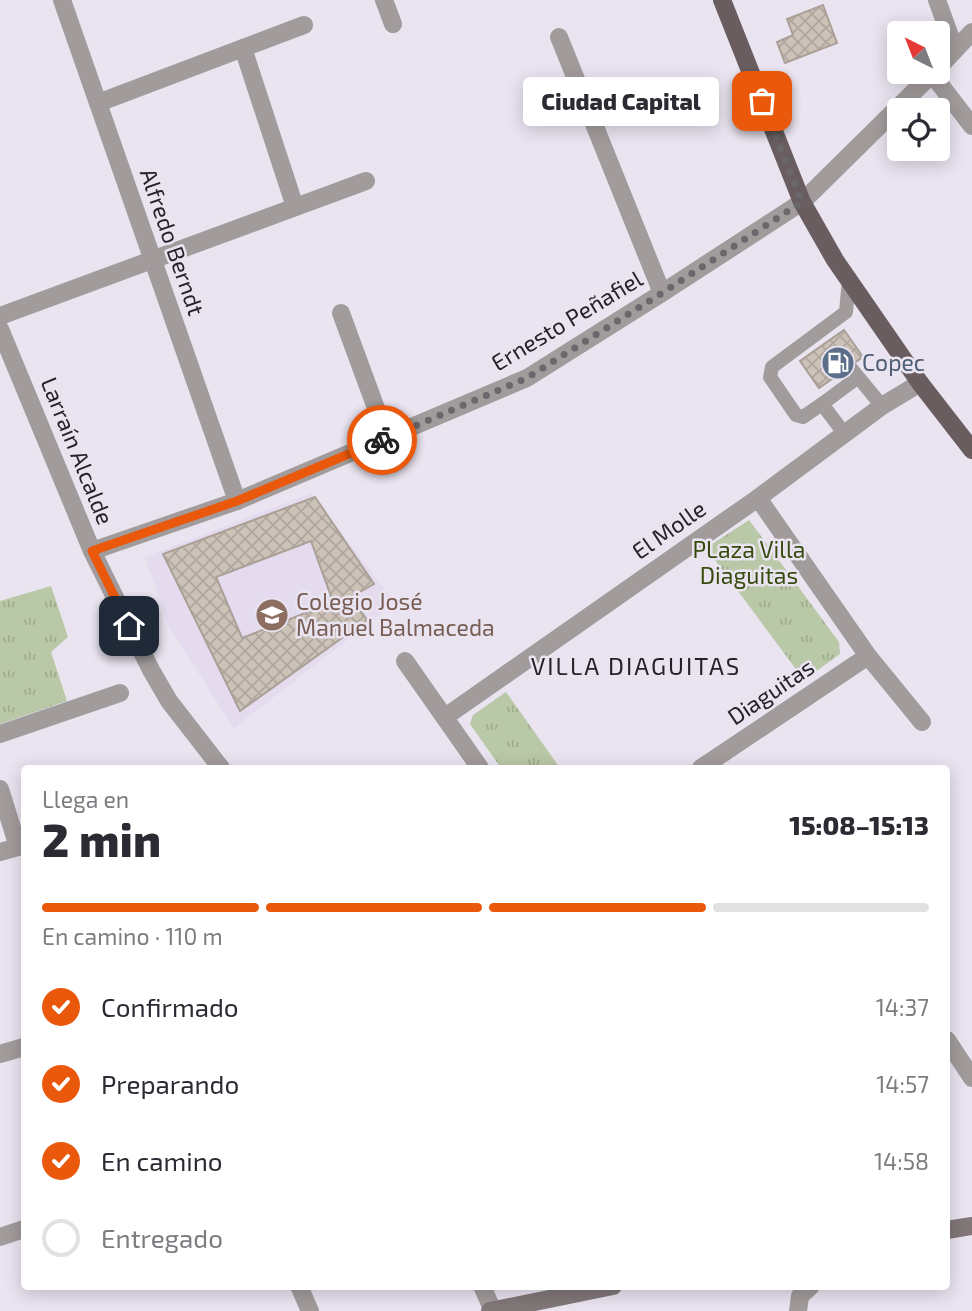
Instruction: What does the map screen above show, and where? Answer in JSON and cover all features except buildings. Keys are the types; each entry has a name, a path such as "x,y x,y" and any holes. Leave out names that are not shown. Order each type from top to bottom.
{"main road":[{"path":"722,0 802,202 835,260 920,383 972,450"},
{"path":"950,1230 972,1226"},
{"path":"492,1311 594,1290"}],"street":[{"name":"Alfredo Berndt","path":"62,0 237,501"},
{"path":"384,0 393,24"},
{"path":"937,0 955,50"},
{"path":"98,103 304,24"},
{"name":"Ernesto Peñafiel","path":"950,55 972,32"},
{"path":"559,37 662,293"},
{"path":"243,48 295,207"},
{"name":"Ernesto Peñafiel","path":"92,551 237,501 527,378 802,202 922,84"},
{"path":"944,84 972,126"},
{"path":"0,316 366,181"},
{"path":"341,313 387,438"},
{"name":"Larraín Alcalde","path":"0,329 92,551 151,670 169,701 219,765"},
{"name":"El Molle","path":"445,717 758,498 882,406 920,383"},
{"path":"758,498 868,656 922,722"},
{"name":"Diaguitas","path":"705,765 868,656"},
{"path":"405,662 478,765"},
{"path":"0,734 120,693"},
{"path":"0,789 18,847 0,852"},
{"path":"950,1045 972,1078"},
{"path":"0,1054 21,1048"},
{"path":"0,1237 21,1230"},
{"path":"301,1290 310,1311"},
{"path":"484,1290 492,1311"},
{"path":"798,1311 800,1296 807,1290"}],"lane":[{"path":"849,280 846,312 826,335 772,367 770,377 796,415 803,417 822,404 853,372 882,406"},
{"path":"822,404 844,433"}],"shaded area":[{"name":"Colegio José Manuel Balmaceda","path":"311,493 395,603 234,728 169,628 145,557"}],"green space":[{"name":"PLaza Villa Diaguitas","path":"749,520 839,642 840,654 804,680 706,548"},
{"path":"51,586 68,637 51,652 67,701 0,724 0,601"},
{"path":"506,692 558,765 499,765 470,724 473,715"}],"way so far":[{"path":"382,440 527,378 802,202 762,101"}],"place":[{"name":"Ciudad Capital","path":"762,101"},
{"name":"Copec","path":"838,363"},
{"name":"Colegio José Manuel Balmaceda","path":"272,615"}],"district":[{"name":"VILLA DIAGUITAS","path":"636,667"}],"route":[{"path":"129,626 92,551 237,501 382,440"}]}
